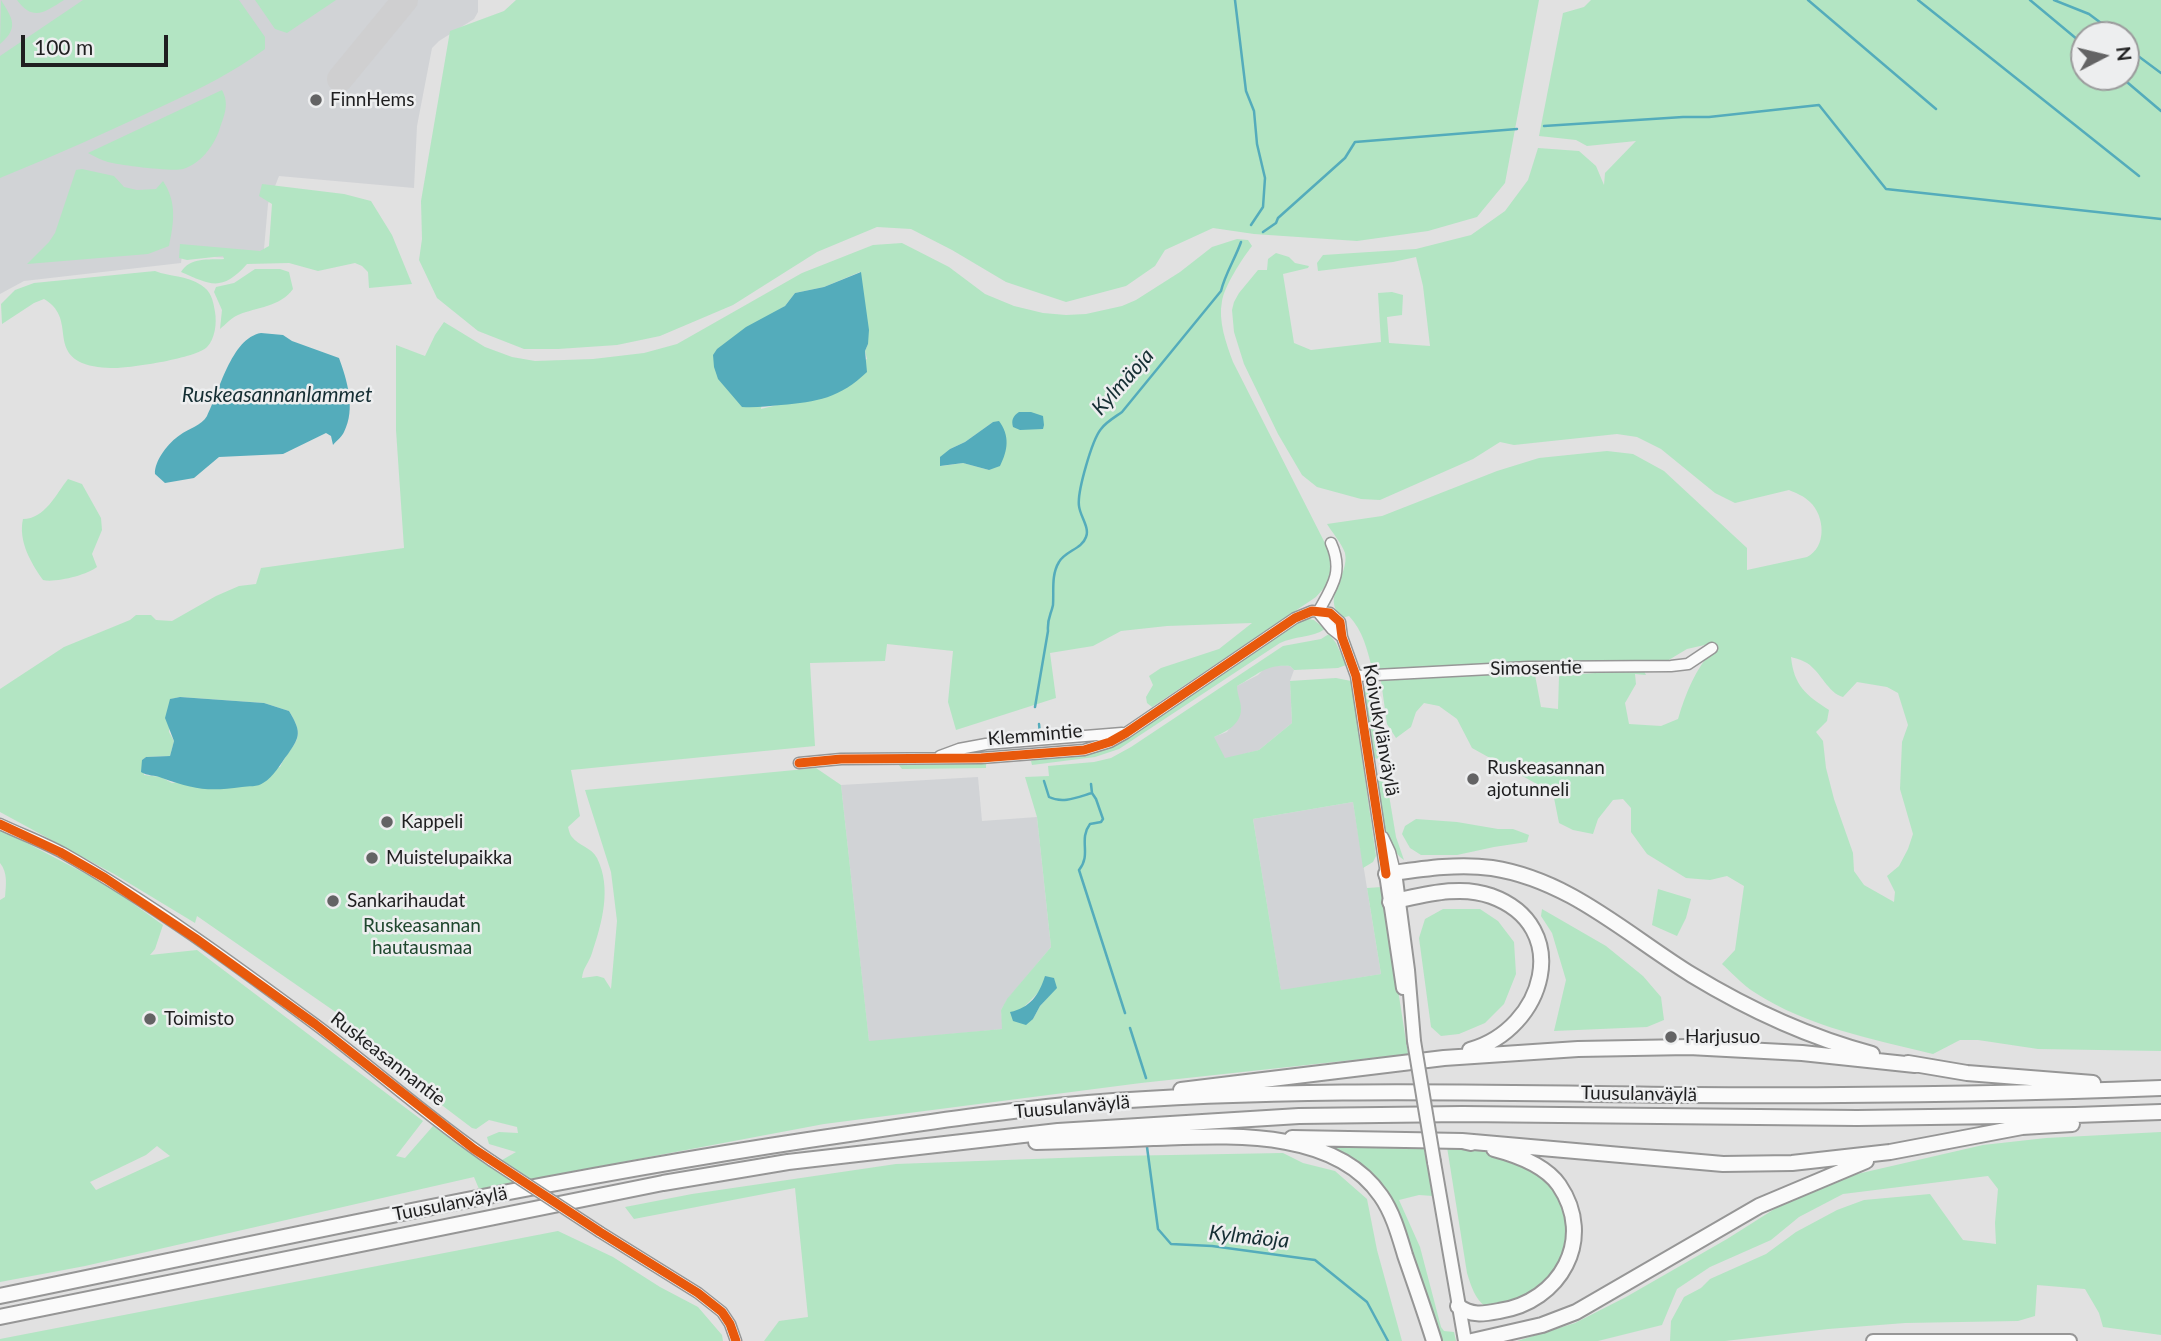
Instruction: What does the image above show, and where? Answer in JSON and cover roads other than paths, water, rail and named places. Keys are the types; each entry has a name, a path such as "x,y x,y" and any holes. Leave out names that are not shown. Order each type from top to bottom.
{"highway":[{"path":"1390,873 1473,866 1504,871 1542,882 1586,904 1690,974 1768,1016 1819,1038 1915,1065"},
{"path":"1394,901 1442,892 1468,891 1489,895 1509,904 1523,915 1539,946 1540,980 1535,997 1514,1026 1485,1046 1444,1058"},
{"path":"1087,1104 1178,1090 1444,1058 1578,1049 1689,1047 1802,1053 1967,1073 2161,1088"},
{"name":"Tuusulanväylä","path":"0,1296 660,1163 943,1120 1087,1104 1298,1094 1458,1092 1855,1095 2161,1088"},
{"path":"947,1143 1181,1138 1462,1141 1723,1164 1792,1163 1890,1152 2022,1127 2161,1112"},
{"name":"Tuusulanväylä","path":"0,1317 663,1183 788,1162 1072,1130 1299,1116 1462,1114 1857,1118 2161,1112"},
{"path":"1266,1138 1327,1153 1366,1177 1382,1197 1393,1220 1434,1341"},
{"path":"1458,1306 1473,1314 1482,1314 1507,1310 1539,1297 1563,1271 1574,1236 1573,1218 1567,1200 1558,1184 1545,1171 1507,1153 1462,1141"},
{"path":"1472,1341 1542,1325 1576,1312 1759,1206 1890,1152"}],"main road":[{"name":"Koivukylänväylä","path":"1390,873 1400,971 1465,1341"},
{"path":"1874,1341 2070,1341"}],"street":[{"path":"1318,612 1337,574 1331,543"},
{"name":"Klemmintie","path":"800,763 841,759 937,757 986,744 1126,733 1295,618 1312,611 1318,612"},
{"name":"Koivukylänväylä","path":"1318,612 1330,613 1340,622 1342,637 1356,676 1379,828 1390,852 1390,873"},
{"name":"Simosentie","path":"1356,676 1529,667 1671,666 1688,664 1712,648"},
{"name":"Ruskeasannantie","path":"0,824 60,852 105,878 195,938 315,1024 492,1161 706,1299 722,1312 736,1341"}],"water":[{"path":"861,272 869,330 865,351 867,372 847,388 817,400 742,407 718,379 713,355 717,349 746,327 785,306 795,293 824,287"},
{"name":"Ruskeasannanlammet","path":"261,333 283,335 292,341 339,358 350,404 348,423 343,434 333,445 331,436 326,433 283,454 219,457 194,478 165,483 155,474 163,452 176,438 205,419 234,355 251,337"},
{"path":"1019,412 1043,416 1043,429 1020,430 1013,427 1013,418"},
{"path":"999,421 1007,443 1000,466 989,470 963,463 940,466 940,457 950,449 993,422"},
{"path":"180,697 264,703 289,711 296,724 297,738 274,774 258,785 201,788 141,772 142,760 146,757 170,756 174,741 165,718 170,699"},
{"path":"1045,976 1054,978 1057,988 1026,1025 1013,1021 1010,1012 1033,1000"}],"waterway":[{"name":"Kylmäoja","path":"1235,0 1246,91 1254,111 1257,144 1265,178 1263,207 1251,225"},
{"path":"1808,0 1936,109"},
{"path":"1918,0 2139,176"},
{"path":"2030,0 2070,33"},
{"name":"Kylmäoja","path":"2054,0 2089,14 2098,21"},
{"name":"Kylmäoja","path":"2140,57 2161,73"},
{"path":"2137,91 2161,111"},
{"path":"1544,126 1709,117 1819,105 1886,189 2161,219"},
{"name":"Kylmäoja","path":"1263,232 1345,158 1355,142 1517,129"},
{"name":"Kylmäoja","path":"1035,707 1053,605 1056,567 1062,558 1084,541 1087,533 1079,499 1093,444 1103,426 1122,412 1221,291 1241,242"},
{"name":"Kylmäoja","path":"1039,724 1040,734"},
{"name":"Kylmäoja","path":"1044,781 1049,797 1054,799 1070,799 1092,793 1103,819 1090,824 1087,830 1085,858 1079,870 1125,1013"},
{"path":"1091,784 1092,793"},
{"name":"Kylmäoja","path":"1130,1028 1146,1078"},
{"name":"Kylmäoja","path":"1147,1147 1158,1229 1171,1244 1212,1246 1315,1260 1367,1302 1388,1341"}],"place":[{"name":"FinnHems","path":"316,100"},
{"name":"Ruskeasannan ajotunneli","path":"1473,779"},
{"name":"Kappeli","path":"387,822"},
{"name":"Muistelupaikka","path":"372,858"},
{"name":"Sankarihaudat","path":"333,901"},
{"name":"Toimisto","path":"150,1019"},
{"name":"Harjusuo","path":"1671,1037"}],"park label":[{"name":"Ruskeasannan hautausmaa","path":"422,937"}]}
